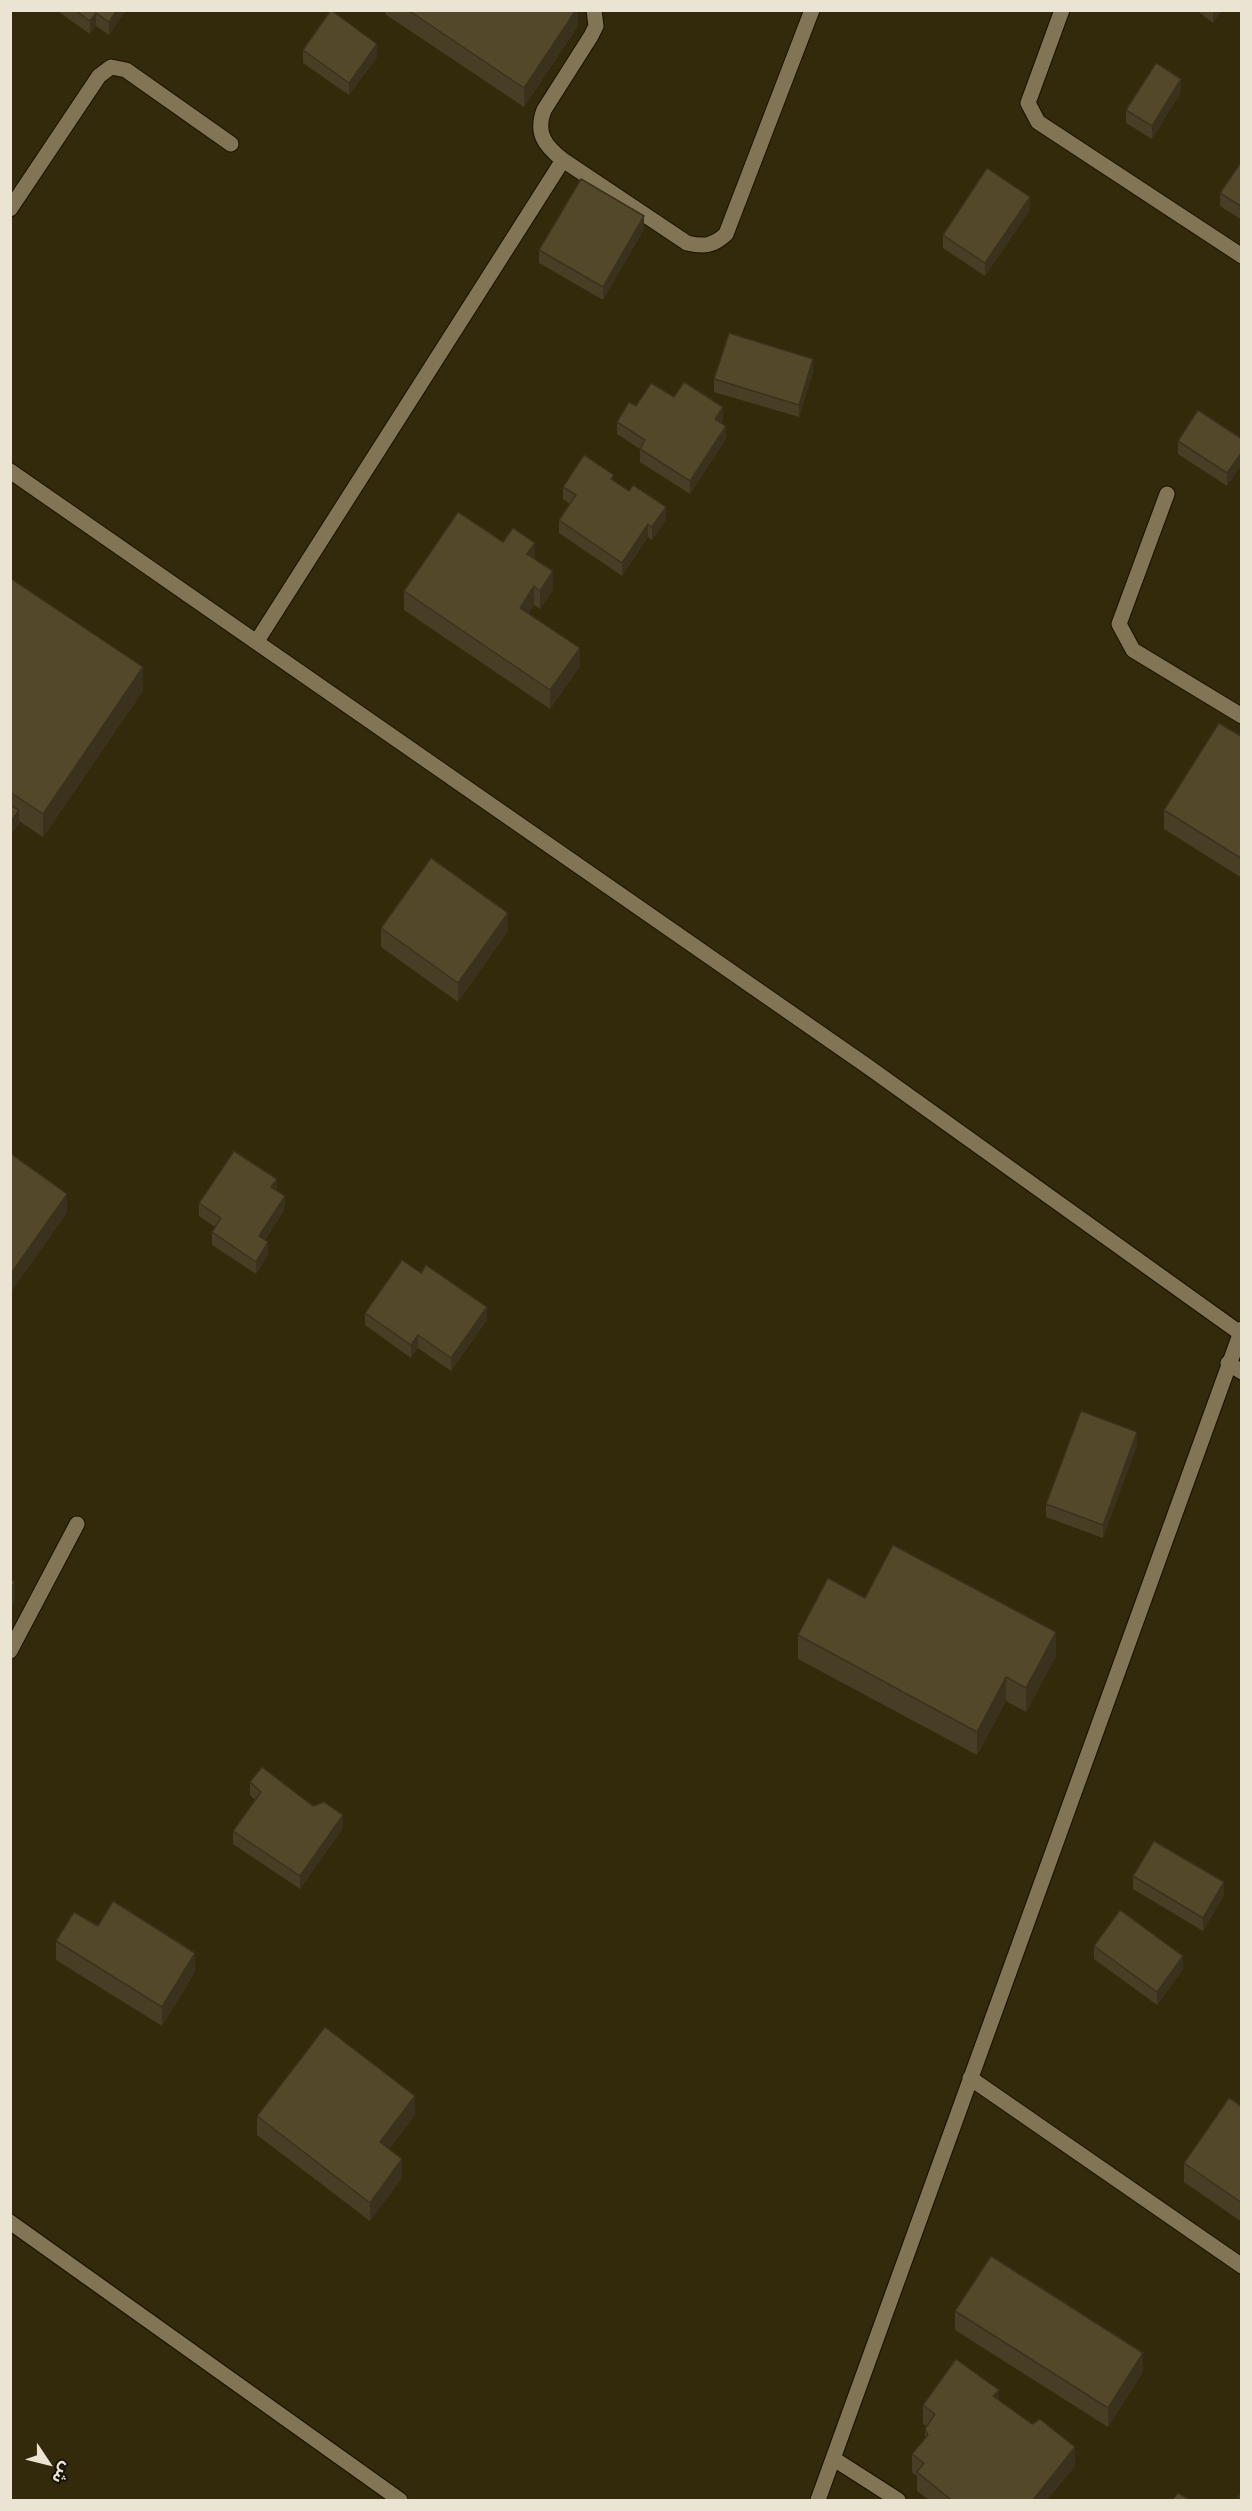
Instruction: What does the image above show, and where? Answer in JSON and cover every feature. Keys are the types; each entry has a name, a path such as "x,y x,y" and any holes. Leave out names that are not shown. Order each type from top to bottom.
{"street":[{"path":"594,10 596,26 540,119 543,140 548,148 563,159 687,243 701,247 715,244 726,234 812,10"},
{"path":"1062,10 1028,103 1038,122 1242,256"},
{"path":"10,209 99,76 111,67 126,70 231,144"},
{"path":"256,640 563,159"},
{"path":"10,471 867,1066 1241,1331 1235,1367 970,2078 818,2500"},
{"path":"1167,494 1119,624 1133,650 1242,716"},
{"path":"10,1652 77,1524"},
{"path":"970,2078 1242,2266"},
{"path":"10,2222 400,2500"},
{"path":"834,2459 898,2500"}],"building":[{"path":"75,10 117,10 109,22 96,13 90,21"},
{"path":"331,10 377,44 349,83 303,50"},
{"path":"408,10 576,10 524,88"},
{"path":"1156,63 1181,79 1152,126 1126,110"},
{"path":"1242,161 1242,207 1220,193"},
{"path":"987,168 1030,197 985,263 943,235"},
{"path":"581,179 644,216 603,287 539,250"},
{"path":"729,333 813,359 799,405 714,379"},
{"path":"684,382 723,407 715,419 726,426 690,481 640,449 645,440 617,422 629,402 636,406 651,383 674,397"},
{"path":"1198,410 1242,439 1242,452 1227,473 1178,441"},
{"path":"584,455 614,475 611,479 629,491 633,485 666,507 652,527 648,524 622,563 559,520 576,495 563,487"},
{"path":"458,512 503,542 513,528 535,543 527,554 553,571 540,591 534,586 520,608 580,648 550,690 404,591"},
{"path":"10,578 143,667 43,814 10,792"},
{"path":"1219,723 1242,737 1242,859 1164,810"},
{"path":"10,805 19,810 10,823"},
{"path":"431,858 508,913 458,983 381,928"},
{"path":"234,1151 277,1179 271,1187 285,1196 259,1236 268,1242 256,1262 212,1232 221,1218 199,1203"},
{"path":"10,1153 67,1194 10,1275"},
{"path":"402,1260 421,1273 426,1265 487,1307 451,1358 418,1335 411,1345 365,1313"},
{"path":"1081,1411 1137,1432 1103,1525 1046,1504"},
{"path":"893,1545 1056,1632 1026,1688 1006,1677 977,1732 798,1635 828,1578 865,1598"},
{"path":"10,1579 15,1582 10,1589"},
{"path":"262,1767 313,1806 324,1802 343,1815 300,1876 233,1831 261,1792 250,1782"},
{"path":"1154,1841 1224,1882 1203,1918 1133,1876"},
{"path":"113,1901 195,1953 162,2007 56,1941 74,1912 98,1926"},
{"path":"1120,1910 1183,1956 1157,1992 1094,1946"},
{"path":"325,2027 415,2096 380,2142 402,2159 370,2203 257,2116"},
{"path":"1229,2098 1242,2107 1242,2203 1184,2163"},
{"path":"991,2256 1143,2353 1108,2408 955,2311"},
{"path":"956,2359 999,2390 993,2396 1032,2424 1040,2419 1075,2447 1033,2500 950,2500 917,2472 924,2463 912,2454 928,2435 925,2429 935,2414 923,2405"},
{"path":"1178,2493 1190,2500 1172,2500"}]}
